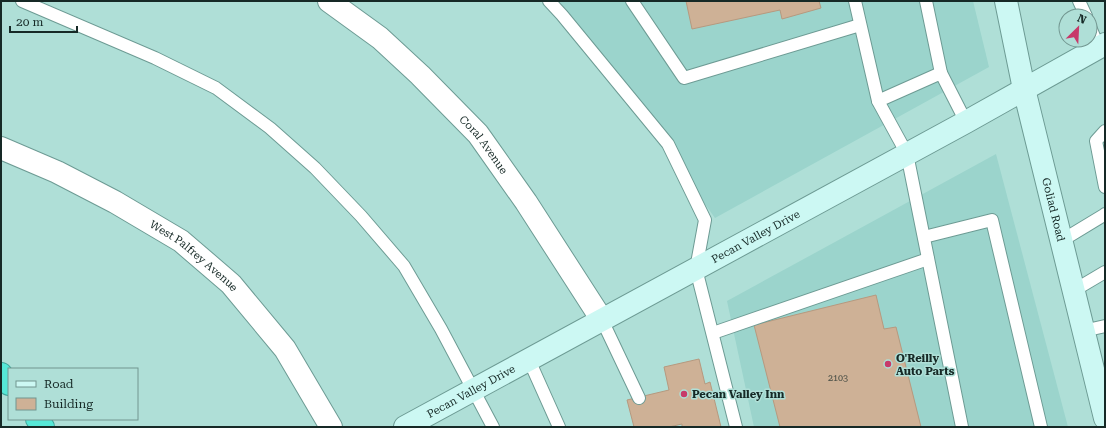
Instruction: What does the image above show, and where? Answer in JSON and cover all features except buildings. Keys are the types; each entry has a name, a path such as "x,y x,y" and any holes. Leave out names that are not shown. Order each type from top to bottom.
{"highway":[{"path":"1,374 8,383"}],"main road":[{"name":"Goliad Road","path":"1007,1 1024,89 1073,291 1083,331 1100,378 1105,418"},
{"name":"Pecan Valley Drive","path":"406,427 966,122 1102,46"}],"street":[{"name":"Coral Avenue","path":"329,1 380,38 420,74 478,134 526,202 602,320"},
{"name":"West Palfrey Avenue","path":"1,148 57,172 115,202 181,241 231,284 285,349 331,427"}],"lane":[{"path":"22,1 155,58 216,88 270,128 315,168 361,216 404,266 441,328 493,427"},
{"path":"549,1 562,14 668,144 706,220 696,269 736,427"},
{"path":"632,1 684,78 860,25"},
{"path":"855,1 878,101 907,154 962,427"},
{"path":"926,1 941,73 966,122"},
{"path":"878,101 941,73"},
{"path":"1105,131 1096,141 1105,187"},
{"path":"1061,241 1105,214"},
{"path":"924,237 992,220 1041,427"},
{"path":"713,333 928,259"},
{"path":"1073,291 1105,272"},
{"path":"602,320 639,398"},
{"path":"1083,331 1105,326"},
{"path":"529,360 559,427"}],"shaded area":[{"path":"559,1 973,1 989,67 715,218"},
{"path":"996,154 1068,427 754,427 727,301"}],"place":[{"name":"O'Reilly Auto Parts","path":"888,364"},
{"name":"Pecan Valley Inn","path":"684,394"}]}
